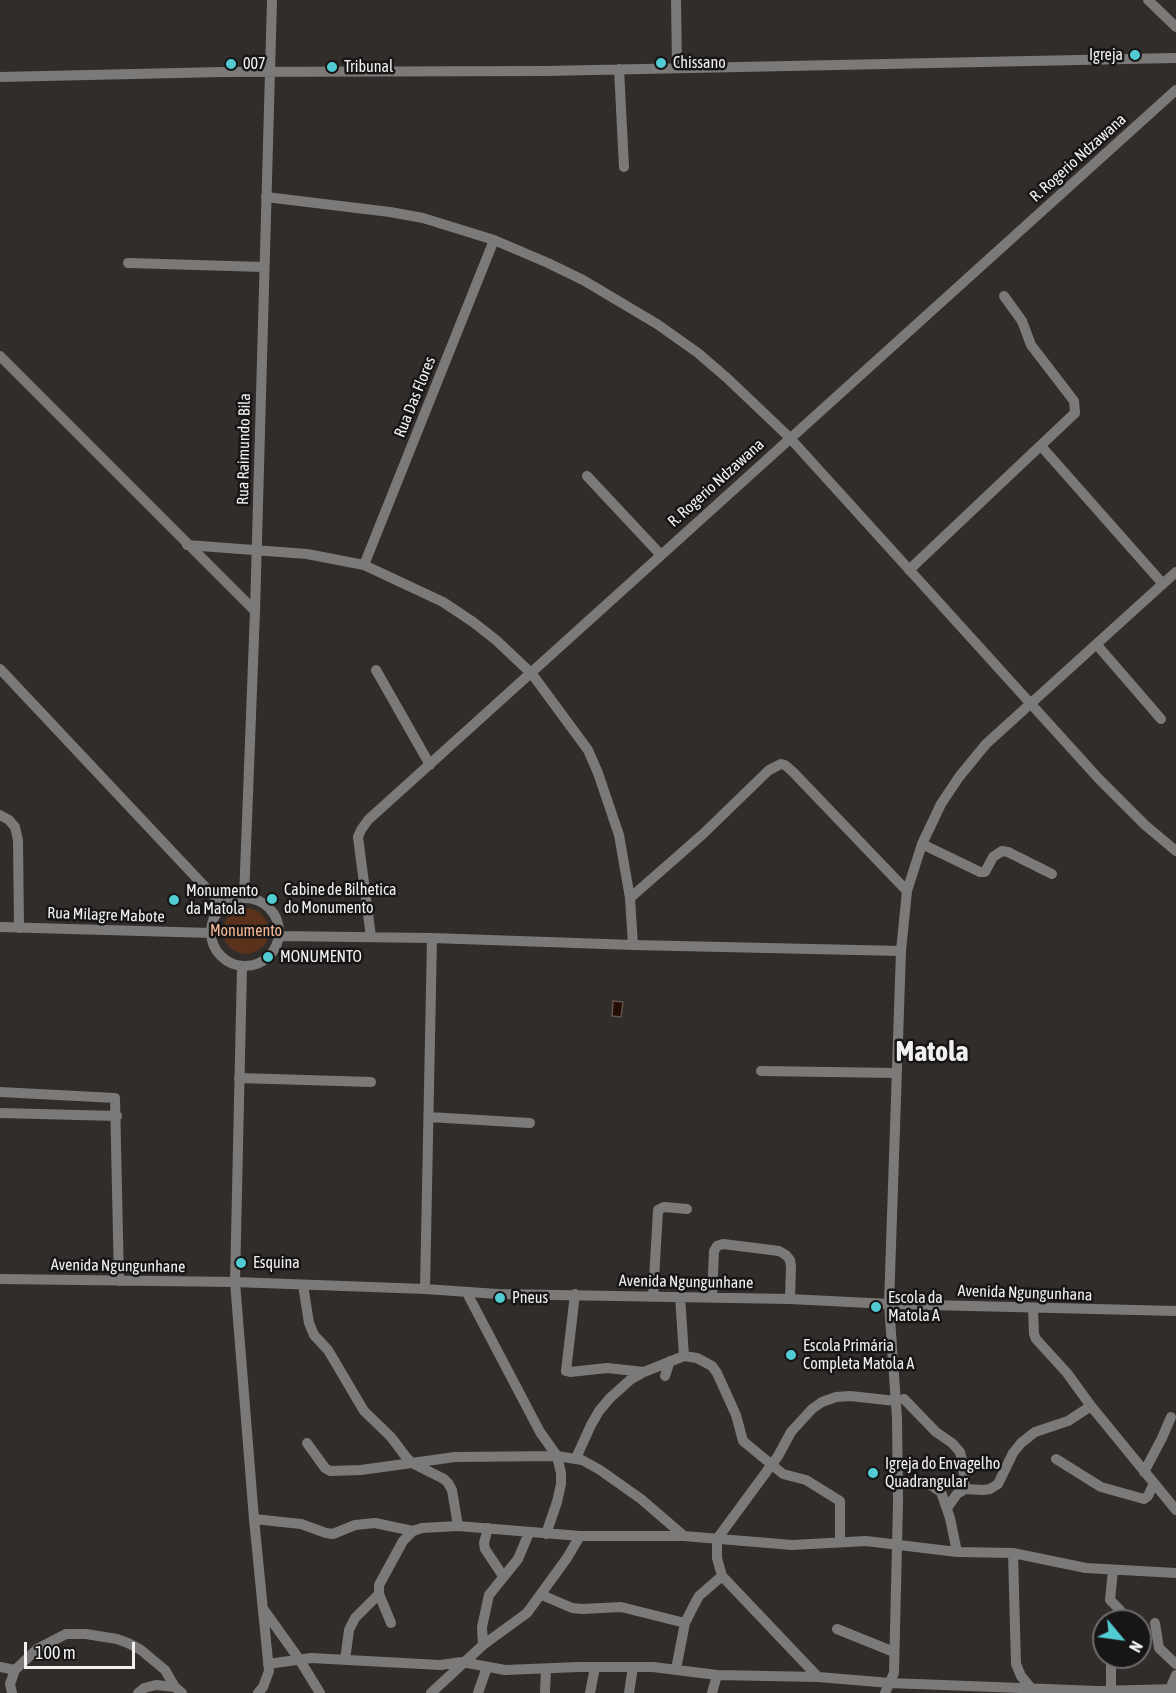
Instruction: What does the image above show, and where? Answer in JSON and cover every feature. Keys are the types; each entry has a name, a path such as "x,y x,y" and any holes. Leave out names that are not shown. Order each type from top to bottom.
{"street":[{"name":"Rua Raimundo Bila","path":"244,898 257,549 272,0"},
{"path":"676,0 677,68"},
{"path":"1148,0 1176,27"},
{"path":"0,77 222,72 546,72 1176,56 1176,63"},
{"path":"619,69 624,167"},
{"name":"R. Rogerio Ndzawana","path":"371,937 358,837 368,820 532,674 789,437 1176,90"},
{"path":"267,197 423,218 494,240 548,262 583,280 657,324 698,353 728,378 789,437 1099,779 1145,825 1176,851"},
{"name":"Rua Das Flores","path":"364,565 494,240"},
{"path":"128,263 264,267"},
{"path":"909,570 1075,413 1074,401 1031,345 1022,321 1004,296"},
{"path":"0,356 255,611"},
{"path":"1041,446 1163,584"},
{"path":"587,476 660,554"},
{"path":"187,545 307,554 364,565 443,602 473,622 532,674 588,750 598,773 619,836 630,898 633,945"},
{"path":"887,1688 894,1673 900,1400 889,1304 901,951 907,891 922,844 941,804 959,777 986,744 1176,572"},
{"path":"1097,645 1161,719"},
{"path":"0,669 223,906"},
{"path":"376,670 430,765"},
{"path":"630,898 703,834 769,770 781,764 793,772 907,891"},
{"path":"0,815 15,827 18,840 20,928"},
{"path":"922,844 980,872 985,872 993,857 1002,851 1052,874"},
{"path":"244,898 254,899 270,909 279,926 279,936 277,946 268,958 256,965 242,966 224,959 213,943 211,933 216,914 223,906 233,900 244,898"},
{"name":"Rua Milagre Mabote","path":"0,927 211,933"},
{"path":"279,936 901,951"},
{"path":"425,1289 432,938"},
{"path":"242,966 235,1282 268,1664 268,1677 258,1693"},
{"path":"761,1071 896,1073"},
{"path":"239,1078 372,1082"},
{"path":"0,1092 112,1096 116,1103 117,1116 119,1281"},
{"path":"48,1094 49,1114"},
{"path":"0,1113 117,1116"},
{"path":"429,1117 530,1123"},
{"path":"653,1297 658,1210 664,1207 687,1209"},
{"path":"712,1297 714,1251 717,1246 723,1244 779,1251 786,1256 790,1260 791,1267 790,1299"},
{"name":"Avenida Ngungunhane","path":"0,1279 235,1282 425,1289 467,1293 680,1296 874,1303"},
{"path":"303,1285 310,1330 327,1350 364,1411 391,1437 411,1463 448,1483 452,1490 458,1526"},
{"path":"467,1293 540,1432 557,1456 561,1484 546,1534"},
{"path":"575,1294 566,1371 607,1368 644,1372"},
{"path":"680,1296 684,1356"},
{"name":"Avenida Ngungunhana","path":"874,1303 1176,1311"},
{"path":"1033,1308 1036,1339 1067,1373 1176,1510"},
{"path":"576,1458 599,1411 630,1380 684,1356 697,1358 712,1366 736,1415 742,1441 786,1476 806,1480 840,1501 840,1541"},
{"path":"665,1376 670,1361"},
{"path":"818,1677 722,1576 717,1558 717,1539 798,1425 812,1409 836,1397 900,1400 960,1452 965,1488"},
{"path":"947,1508 957,1494 965,1488 983,1490 998,1484 1013,1453 1035,1432 1068,1421 1091,1406"},
{"path":"1144,1472 1171,1417"},
{"path":"307,1443 325,1468 330,1471 361,1470 455,1457 557,1456 576,1458 593,1465 622,1485 684,1536"},
{"path":"1056,1459 1101,1486 1144,1498 1148,1496 1154,1483"},
{"path":"897,1483 926,1482 941,1492 957,1552"},
{"path":"254,1519 301,1524 333,1534 355,1525 375,1523 413,1531"},
{"path":"392,1623 379,1594 379,1585 403,1541 413,1531 422,1528 458,1526 580,1536 684,1536 792,1545 866,1541 957,1552 1013,1553 1086,1568 1176,1573"},
{"path":"488,1528 484,1543 485,1549 503,1576"},
{"path":"483,1645 482,1627 489,1595 518,1559 529,1533"},
{"path":"431,1693 462,1662 527,1613 573,1550 580,1536"},
{"path":"1013,1553 1016,1664 1029,1690"},
{"path":"1113,1570 1110,1600 1119,1609"},
{"path":"676,1669 686,1623 699,1596 722,1576"},
{"path":"345,1660 349,1630 359,1614 379,1594"},
{"path":"542,1595 572,1608 621,1607 686,1623"},
{"path":"262,1607 320,1693"},
{"path":"1155,1623 1159,1648 1176,1664"},
{"path":"837,1629 894,1652"},
{"path":"12,1693 10,1684 15,1670 37,1649 66,1634 86,1634 117,1639 141,1650 165,1670 178,1690"},
{"path":"268,1664 299,1659 440,1665 462,1662 506,1670 633,1667 676,1669 717,1675 818,1677 887,1688 1099,1692 1173,1689 1176,1675"},
{"path":"0,1667 15,1670"},
{"path":"478,1693 487,1667"},
{"path":"590,1693 595,1667"},
{"path":"629,1693 633,1667"},
{"path":"545,1693 546,1669"},
{"path":"1111,1669 1111,1690"},
{"path":"712,1693 717,1675"},
{"path":"138,1693 144,1688 156,1685 178,1690"}],"green space":[{"name":"Monumento","path":"246,908 255,909 262,915 268,922 268,940 262,947 255,953 246,954 237,953 230,947 224,940 223,931 224,922 230,915 237,909"}],"shaded area":[{"path":"613,1001 623,1002 621,1017 612,1016"}],"place":[{"name":"Igreja","path":"1135,55"},
{"name":"Chissano","path":"661,63"},
{"name":"007","path":"231,64"},
{"name":"Tribunal","path":"332,67"},
{"name":"Cabine de Bilhetica do Monumento","path":"272,899"},
{"name":"Monumento da Matola","path":"174,900"},
{"name":"MONUMENTO","path":"268,957"},
{"name":"Esquina","path":"241,1263"},
{"name":"Pneus","path":"500,1298"},
{"name":"Escola da Matola A","path":"876,1307"},
{"name":"Escola Primária Completa Matola A","path":"791,1355"},
{"name":"Igreja do Envagelho Quadrangular","path":"873,1473"}],"district":[{"name":"Matola","path":"932,1052"}]}
